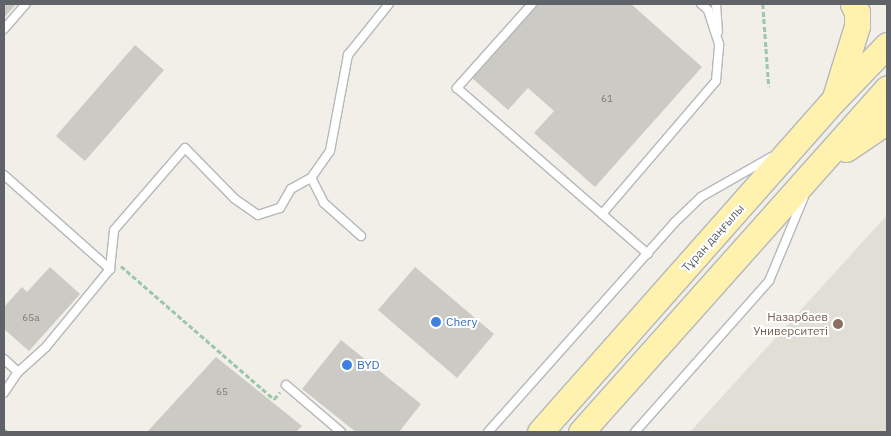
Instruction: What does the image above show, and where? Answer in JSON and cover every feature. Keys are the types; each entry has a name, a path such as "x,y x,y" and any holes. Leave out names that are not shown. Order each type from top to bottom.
{"main road":[{"path":"833,101 857,26 857,12 853,4"},
{"name":"Тұран даңғылы","path":"540,432 833,101 887,45"},
{"path":"581,432 887,88"},
{"path":"815,170 887,121"}],"lane":[{"path":"4,30 26,4"},
{"path":"4,393 18,372 46,347 110,268 114,230 186,148 235,200 258,216 280,208 292,189 311,178 330,151 348,55 389,4"},
{"path":"532,4 457,88 648,254"},
{"path":"701,4 708,10 718,44"},
{"path":"602,214 716,81 718,44 716,4"},
{"path":"488,432 674,223 701,197 796,143"},
{"path":"635,432 769,281 815,170"},
{"path":"4,175 110,268"},
{"path":"311,178 324,203 361,236"},
{"path":"4,359 18,372"},
{"path":"286,385 341,432"}],"path":[{"path":"763,4 769,87"},
{"path":"110,257 274,399 286,385"},
{"path":"4,429 7,432"}],"shaded area":[{"name":"Назарбаев Университеті","path":"887,215 887,432 690,432"}],"building":[{"path":"4,4 16,4 4,18"},
{"path":"538,4 631,4 702,67 595,187 534,133 554,111 528,88 508,110 472,78"},
{"path":"135,45 164,70 85,161 56,136"},
{"path":"50,267 80,294 29,351 4,329 4,307 22,287 27,292"},
{"name":"Chery","path":"415,267 494,334 457,378 378,310"},
{"name":"BYD","path":"341,340 421,404 399,432 356,432 302,389"},
{"path":"216,357 302,426 296,432 147,432"}],"place":[{"name":"Chery","path":"436,322"},
{"name":"Назарбаев Университеті","path":"838,324"},
{"name":"BYD","path":"347,365"}]}
